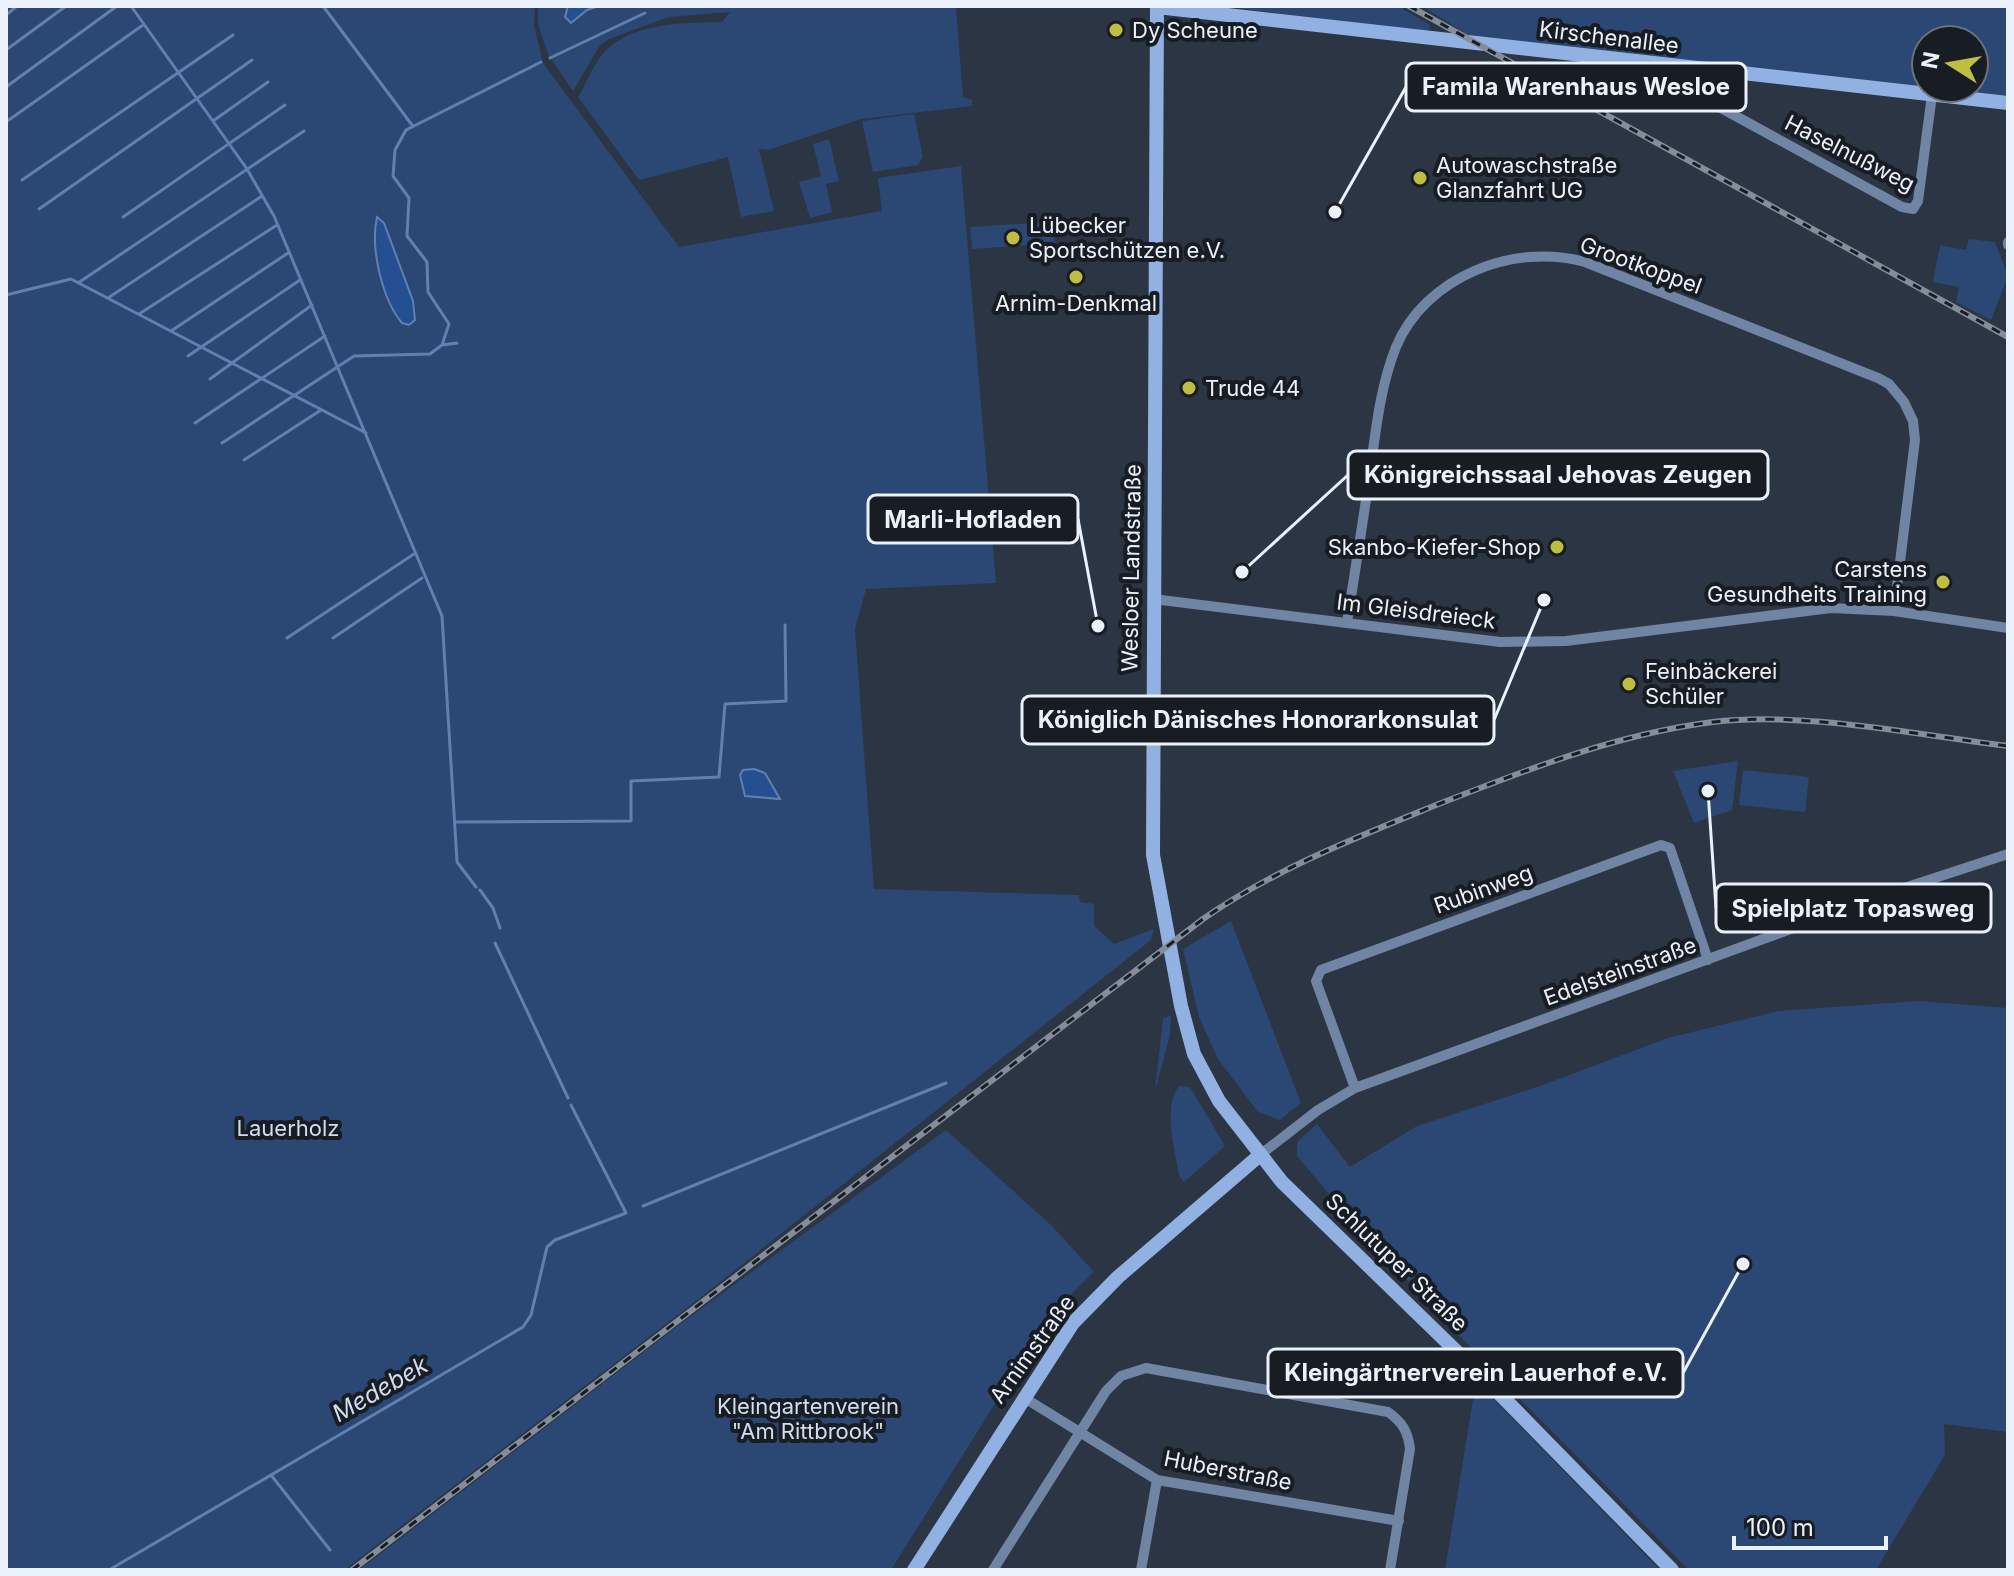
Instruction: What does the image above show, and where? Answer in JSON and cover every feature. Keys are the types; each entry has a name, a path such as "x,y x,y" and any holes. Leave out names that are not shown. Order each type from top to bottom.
{"main road":[{"name":"Kirschenallee","path":"1157,6 1910,93"},
{"name":"Wesloer Landstraße","path":"1157,6 1153,855 1173,965 1194,1054 1211,1088 1260,1155"},
{"name":"Arnimstraße","path":"914,1570 1073,1323 1118,1277 1260,1155"},
{"name":"Schlutuper Straße","path":"1260,1155 1282,1182 1476,1370 1672,1570"}],"street":[{"name":"Haselnußweg","path":"1682,68 1682,84 1690,91 1902,207 1913,209 1918,201 1931,104"},
{"name":"Grootkoppel","path":"1347,622 1380,406 1397,344 1420,310 1472,272 1511,259 1554,256 1585,262 1804,348 1878,378 1896,392 1909,412 1915,440 1894,611"},
{"name":"Im Gleisdreieck","path":"1153,599 1476,640 1543,643 1831,608 1894,611 2008,628"},
{"name":"Rubinweg","path":"1355,1088 1317,976 1321,970 1666,846 1708,960"},
{"name":"Edelsteinstraße","path":"1260,1155 1318,1110 1355,1088 1916,883 2008,854"},
{"path":"993,1570 1106,1391 1121,1376 1146,1368 1388,1412 1400,1420 1410,1449 1390,1570"},
{"name":"Huberstraße","path":"1023,1397 1157,1480 1399,1521"},
{"path":"1141,1570 1157,1480"}],"green space":[{"name":"Lauerholz","path":"6,6 535,6 534,25 543,63 679,247 882,211 878,178 961,166 996,583 866,589 855,629 874,889 1079,895 1080,902 1094,904 1094,926 1114,944 1154,929 1151,940 700,1298 344,1570 6,1570","holes":["381,217 416,313 387,298 376,233"]},
{"path":"538,6 960,6 956,7 963,97 972,100 972,106 861,119 768,150 759,149 774,211 741,217 728,157 639,180 578,97 599,59 619,40 662,26 722,22 730,12 669,17 609,39 600,45 573,91 551,59 657,9 549,57 538,24"},
{"path":"1220,6 1398,6 1430,25 1429,32"},
{"path":"1422,6 2008,6 2008,96 1990,94 1990,24 1910,24 1910,85 1471,37"},
{"path":"914,114 923,157 918,165 873,172 862,121"},
{"path":"829,139 839,181 826,184 832,212 810,218 799,182 821,176 813,144"},
{"name":"Lübecker Sportschützen e.V.","path":"1053,222 1055,243 972,249 970,227"},
{"path":"1969,239 1995,242 2008,276 1991,320 1956,302 1959,287 1933,282 1940,245 1966,250"},
{"path":"1738,761 1732,810 1694,823 1673,771"},
{"path":"1743,770 1809,777 1805,812 1739,805"},
{"path":"1231,921 1301,1103 1280,1120 1258,1112 1218,1059 1199,1017 1183,949"},
{"path":"1919,1001 2008,1008 2008,1432 1944,1424 1945,1455 1876,1570 1689,1570 1507,1386 1358,1228 1297,1156 1297,1142 1317,1124 1350,1167 1417,1126 1540,1086 1668,1038 1778,1011"},
{"path":"1171,1016 1170,1035 1155,1091 1163,1018"},
{"path":"1179,1086 1190,1087 1225,1146 1184,1182 1179,1176 1170,1117"},
{"name":"Kleingartenverein \"Am Rittbrook\"","path":"946,1130 1052,1226 1094,1272 1065,1300 1039,1333 891,1570 359,1570 683,1322"},
{"path":"1476,1381 1660,1570 1445,1570"}],"shaded area":[{"path":"568,6 599,6 587,10 571,23 565,17"},
{"path":"377,217 384,223 413,301 415,320 409,325 402,323 395,313 383,287 375,243"},
{"path":"754,769 765,773 780,799 745,796 740,775 743,770"}],"waterway":[{"path":"6,15 17,6"},
{"path":"6,50 66,6"},
{"path":"6,87 117,6"},
{"path":"131,6 247,169 274,216 442,616 457,862 476,887"},
{"path":"323,6 412,125"},
{"path":"550,58 645,13"},
{"path":"6,122 143,25"},
{"path":"22,180 233,35"},
{"path":"39,209 252,60"},
{"path":"222,443 354,356 430,354 442,345 449,324 428,292 427,262 407,236 409,198 393,176 395,150 406,130 541,62"},
{"path":"213,121 268,82"},
{"path":"123,217 285,105"},
{"path":"78,283 304,131"},
{"path":"108,298 262,196"},
{"path":"139,314 277,225"},
{"path":"171,331 288,253"},
{"path":"6,295 71,279 366,433"},
{"path":"188,356 300,280"},
{"path":"210,379 312,305"},
{"path":"195,423 325,336"},
{"path":"442,345 457,343"},
{"path":"244,460 321,410"},
{"path":"287,638 414,554"},
{"path":"333,638 422,578"},
{"path":"455,822 631,821 631,781 719,777 725,704 786,701 785,625"},
{"path":"480,890 493,908 500,928"},
{"path":"495,943 568,1098"},
{"name":"Medebek","path":"643,1206 946,1083"},
{"name":"Medebek","path":"109,1570 523,1327 531,1315 547,1247 555,1240 626,1213 571,1105"},
{"path":"271,1475 330,1550"}],"railway":[{"path":"1409,6 2008,337"},
{"path":"352,1570 1203,919 1287,870 1436,805 1538,767 1606,744 1677,728 1748,719 1822,722 2008,746"}],"place":[{"name":"Dy Scheune","path":"1116,30"},
{"name":"Autowaschstraße Glanzfahrt UG","path":"1420,178"},
{"name":"Famila Warenhaus Wesloe","path":"1335,212"},
{"name":"Lübecker Sportschützen e.V.","path":"1013,238"},
{"name":"Arnim-Denkmal","path":"1076,277"},
{"name":"Trude 44","path":"1189,388"},
{"name":"Skanbo-Kiefer-Shop","path":"1557,547"},
{"name":"Königreichssaal Jehovas Zeugen","path":"1242,572"},
{"name":"Carstens Gesundheits Training","path":"1943,582"},
{"name":"Königlich Dänisches Honorarkonsulat","path":"1544,600"},
{"name":"Marli-Hofladen","path":"1098,626"},
{"name":"Feinbäckerei Schüler","path":"1629,684"},
{"name":"Spielplatz Topasweg","path":"1708,791"},
{"name":"Kleingärtnerverein Lauerhof e.V.","path":"1743,1264"}]}
